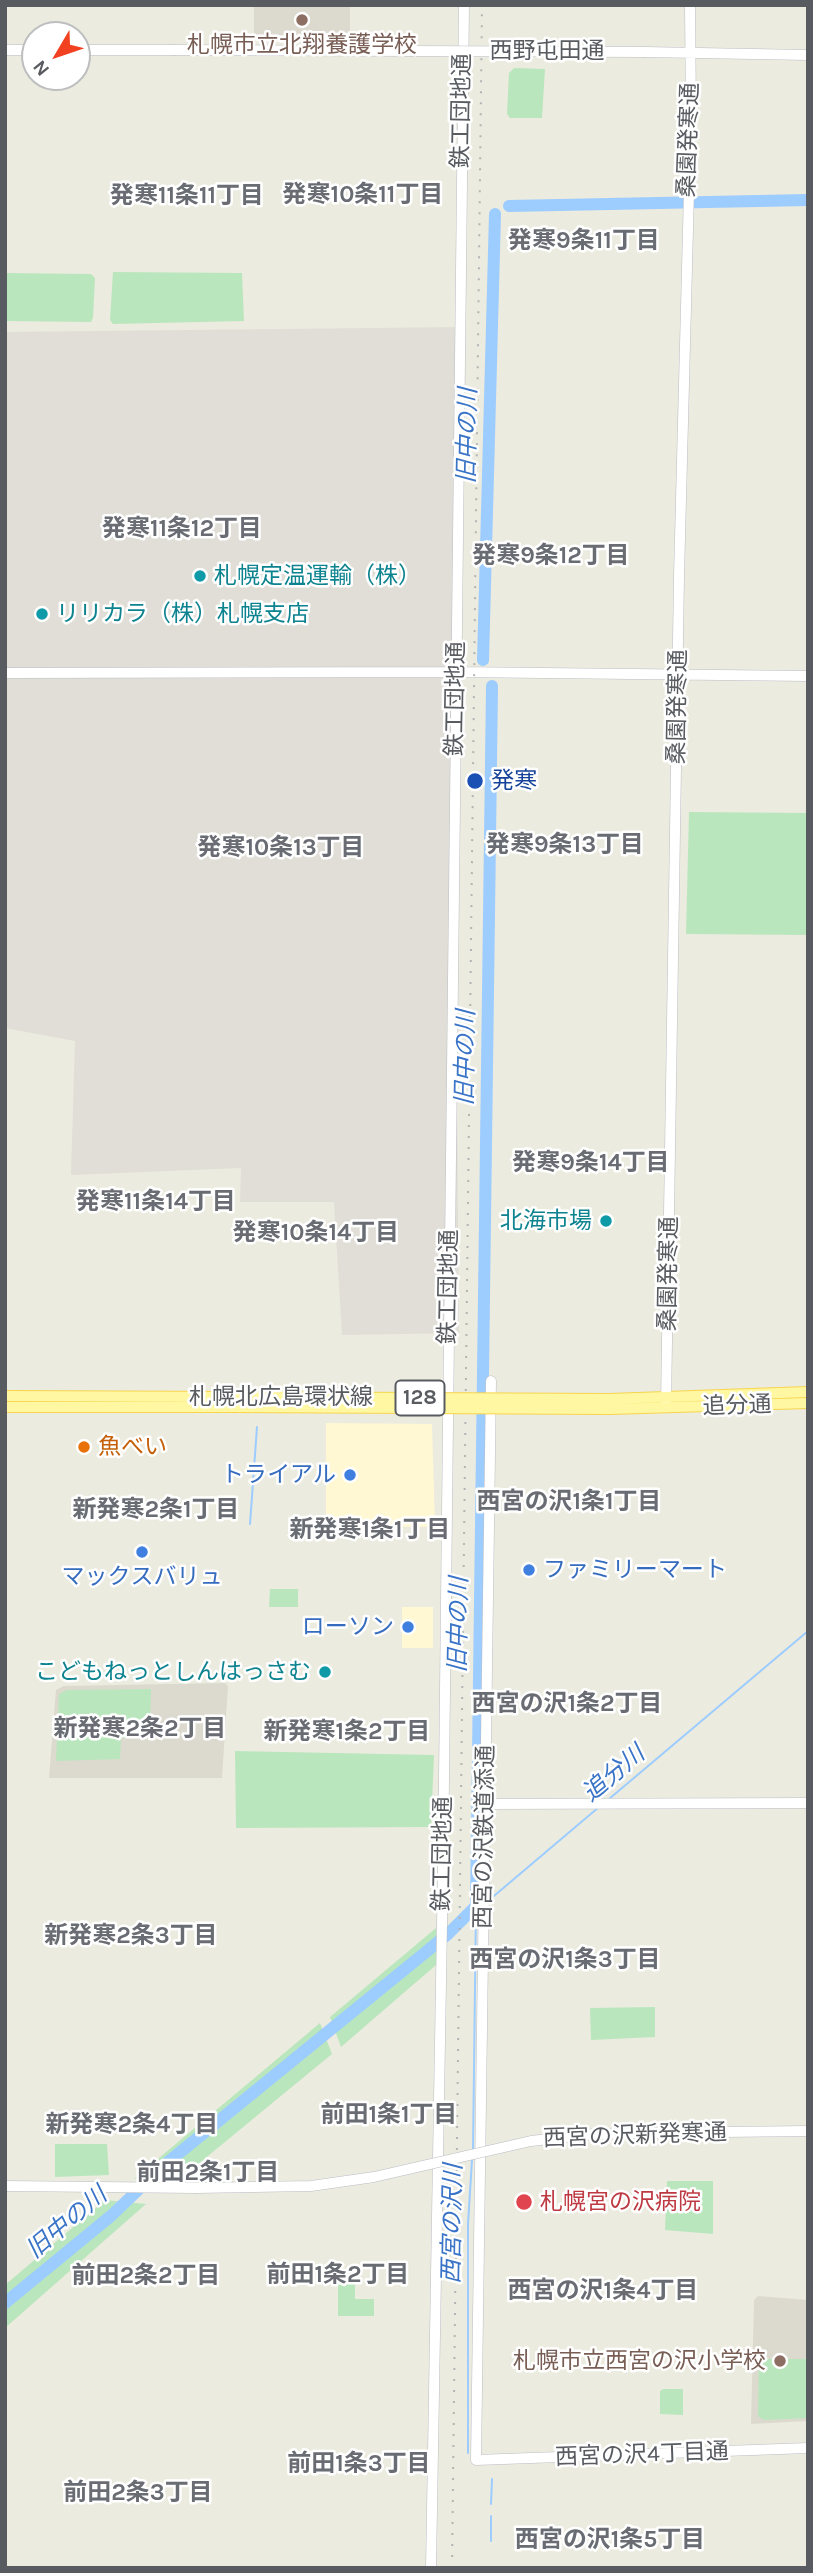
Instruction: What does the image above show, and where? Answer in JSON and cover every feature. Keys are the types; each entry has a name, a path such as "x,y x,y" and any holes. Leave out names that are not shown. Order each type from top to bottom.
{"main road":[{"name":"札幌北広島環状線","path":"5,1396 231,1402 609,1404 666,1403 808,1392"},
{"name":"札幌北広島環状線","path":"5,1407 231,1402"},
{"name":"追分通","path":"666,1403 808,1403"}],"street":[{"name":"鉄工団地通","path":"431,2568 443,1920 464,5"},
{"name":"桑園発寒通","path":"666,1403 690,5"},
{"name":"西野屯田通","path":"91,50 808,55"},
{"path":"5,673 456,672 808,676"},
{"name":"西宮の沢鉄道添通","path":"476,2460 491,1381"},
{"path":"487,1804 808,1803"},
{"name":"西宮の沢新発寒通","path":"5,2186 312,2186 374,2177 531,2141 594,2134 808,2132"},
{"name":"西宮の沢4丁目通","path":"476,2460 808,2448"}],"shaded area":[{"name":"札幌市立北翔養護学校","path":"254,5 350,5 350,35 254,35"},
{"path":"464,327 457,1101 459,1333 342,1335 334,1202 240,1202 241,1168 71,1175 75,1041 5,1028 5,332"},
{"path":"326,1423 432,1424 435,1527 326,1526"},
{"path":"402,1607 433,1607 433,1648 402,1648"},
{"path":"225,1683 228,1686 222,1778 49,1778 56,1690 64,1686"},
{"name":"札幌市立西宮の沢小学校","path":"758,2296 808,2300 808,2421 751,2424 754,2300"}],"green space":[{"path":"514,68 545,69 542,118 510,118 507,114 509,73"},
{"path":"113,272 242,273 244,321 113,324 110,320"},
{"path":"5,273 91,274 95,278 91,322 5,321"},
{"path":"689,812 808,813 808,935 686,934"},
{"path":"270,1589 298,1589 298,1607 269,1607"},
{"path":"151,1689 150,1737 121,1738 120,1759 56,1761 59,1694 67,1690"},
{"path":"235,1751 434,1755 431,1827 236,1828"},
{"path":"436,1928 436,1965 341,2047 330,2017"},
{"path":"655,2007 655,2037 591,2040 590,2008"},
{"path":"320,2023 332,2054 186,2174 166,2173 134,2179"},
{"path":"55,2144 107,2144 109,2175 55,2177"},
{"path":"667,2181 713,2181 713,2234 665,2230"},
{"path":"105,2200 146,2204 5,2328 5,2285"},
{"path":"338,2282 355,2282 355,2299 374,2299 374,2316 338,2316"},
{"path":"759,2359 808,2359 808,2418 764,2420 758,2416"},
{"path":"683,2389 683,2415 660,2414 660,2391"}],"waterway":[{"name":"旧中の川","path":"509,206 808,200"},
{"name":"旧中の川","path":"483,660 495,214"},
{"name":"旧中の川","path":"5,2303 112,2215 162,2167 448,1934 476,1906 492,686"},
{"path":"250,1524 257,1427"},
{"name":"追分川","path":"609,1799 808,1631"},
{"name":"追分川","path":"488,1901 599,1807"},
{"name":"西宮の沢川","path":"473,2151 476,1906"},
{"name":"西宮の沢川","path":"468,2453 468,2224 472,2160"},
{"name":"西宮の沢川","path":"491,2504 492,2479"},
{"name":"西宮の沢川","path":"491,2516 491,2541"}],"railway":[{"path":"452,2568 482,5"}],"place":[{"name":"札幌市立北翔養護学校","path":"302,20"},
{"name":"札幌定温運輸（株）","path":"200,576"},
{"name":"リリカラ（株）札幌支店","path":"42,614"},
{"name":"発寒","path":"475,781"},
{"name":"北海市場","path":"606,1221"},
{"name":"魚べい","path":"84,1447"},
{"name":"トライアル","path":"350,1475"},
{"name":"マックスバリュ","path":"142,1552"},
{"name":"ファミリーマート","path":"529,1570"},
{"name":"ローソン","path":"408,1627"},
{"name":"こどもねっとしんはっさむ","path":"325,1672"},
{"name":"札幌宮の沢病院","path":"524,2202"},
{"name":"札幌市立西宮の沢小学校","path":"780,2361"}],"district":[{"name":"発寒10条11丁目","path":"363,195"},
{"name":"発寒11条11丁目","path":"187,196"},
{"name":"発寒9条11丁目","path":"584,241"},
{"name":"発寒11条12丁目","path":"182,529"},
{"name":"発寒9条12丁目","path":"551,556"},
{"name":"発寒9条13丁目","path":"565,845"},
{"name":"発寒10条13丁目","path":"281,848"},
{"name":"発寒9条14丁目","path":"591,1163"},
{"name":"発寒11条14丁目","path":"156,1202"},
{"name":"発寒10条14丁目","path":"316,1233"},
{"name":"西宮の沢1条1丁目","path":"569,1502"},
{"name":"新発寒2条1丁目","path":"156,1510"},
{"name":"新発寒1条1丁目","path":"370,1530"},
{"name":"西宮の沢1条2丁目","path":"567,1704"},
{"name":"新発寒2条2丁目","path":"140,1729"},
{"name":"新発寒1条2丁目","path":"347,1732"},
{"name":"新発寒2条3丁目","path":"131,1936"},
{"name":"西宮の沢1条3丁目","path":"565,1960"},
{"name":"前田1条1丁目","path":"389,2115"},
{"name":"新発寒2条4丁目","path":"132,2125"},
{"name":"前田2条1丁目","path":"208,2173"},
{"name":"前田1条2丁目","path":"338,2275"},
{"name":"前田2条2丁目","path":"146,2276"},
{"name":"西宮の沢1条4丁目","path":"603,2291"},
{"name":"前田1条3丁目","path":"359,2464"},
{"name":"前田2条3丁目","path":"138,2493"},
{"name":"西宮の沢1条5丁目","path":"610,2540"}]}
